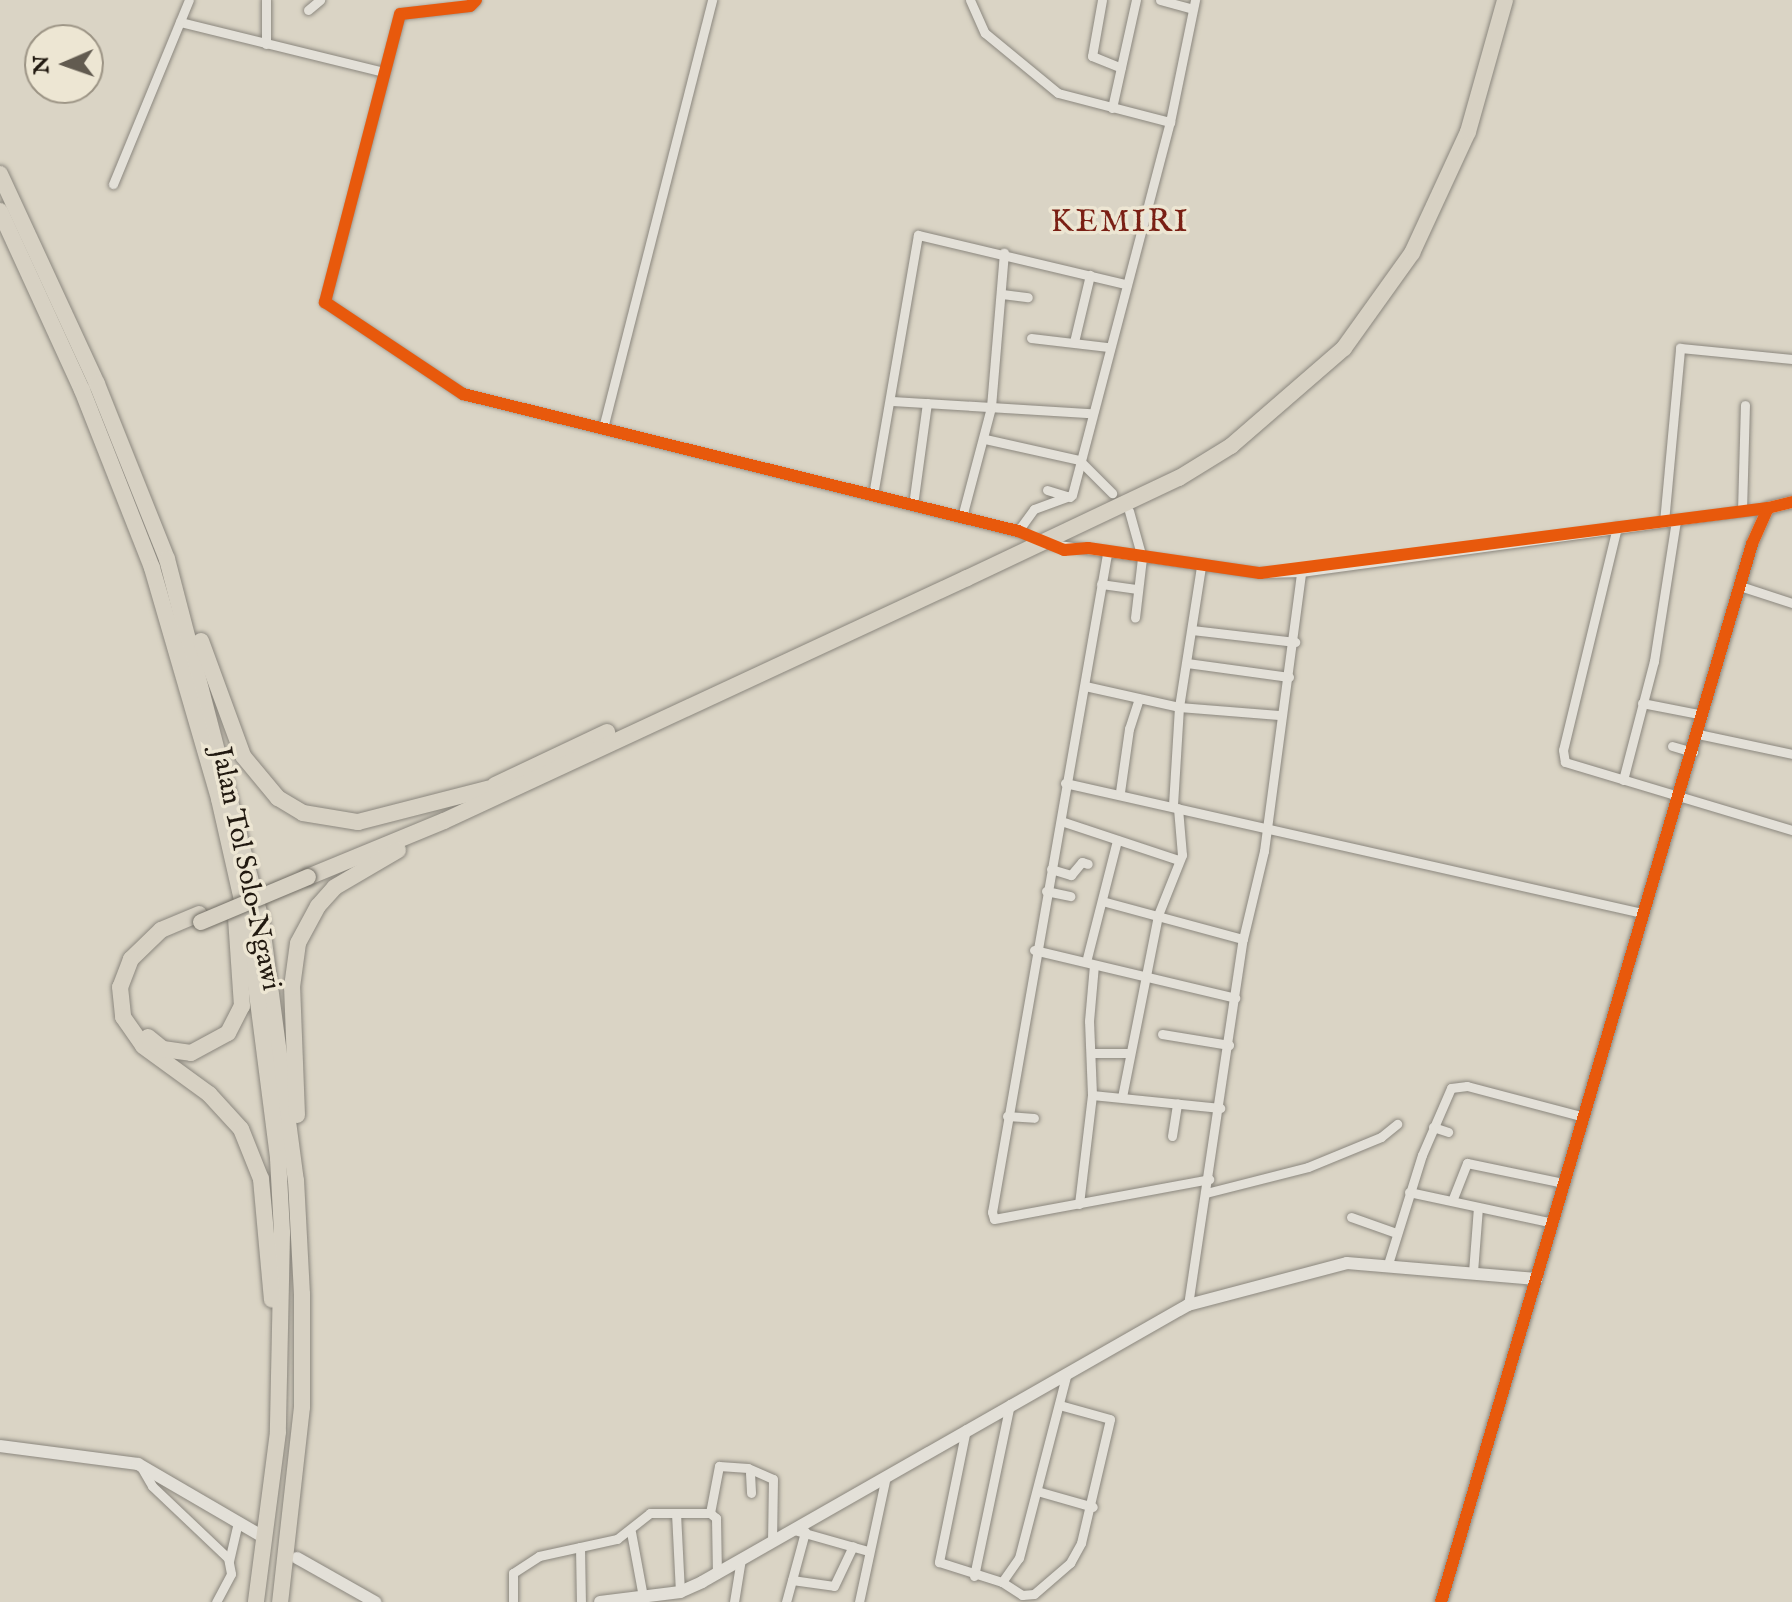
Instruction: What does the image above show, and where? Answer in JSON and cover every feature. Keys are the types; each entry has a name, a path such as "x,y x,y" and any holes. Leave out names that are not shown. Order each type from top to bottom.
{"highway":[{"path":"280,1389 265,1204 252,1153 226,1111 131,1032 120,1001 125,970 142,946 1155,480 1256,416 1350,328 1408,241 1453,146 1496,0"},
{"path":"306,873 444,821 1149,493 1206,462 1260,424 1344,348 1412,253 1450,179 1505,0"},
{"name":"Jalan Tol Solo–Ngawi","path":"0,174 97,384 167,559 250,865 272,983 296,1180 302,1407 280,1602"},
{"name":"Jalan Tol Solo–Ngawi","path":"0,211 82,390 152,568 219,799 259,991 278,1158 280,1389 256,1602"},
{"path":"167,559 182,586 243,756 278,798 318,818 358,822 490,788"},
{"path":"200,918 158,945 138,964 130,985 128,1001 138,1027 171,1051 191,1053 216,1044 242,1006 244,980 219,799"},
{"path":"296,1180 292,987 304,927 335,887 444,821"}],"street":[{"path":"113,184 187,24 189,0"},
{"path":"266,0 266,44"},
{"path":"308,10 320,0"},
{"path":"476,0 470,6 444,3 401,12 325,302 454,390 1021,532 1034,509 1070,497"},
{"path":"603,428 712,0"},
{"path":"970,0 985,33 1033,77 1058,93 1170,122"},
{"path":"1102,0 1092,56 1121,68"},
{"path":"1112,108 1136,0"},
{"path":"1070,497 1170,122 1194,4 1160,0"},
{"path":"187,24 383,72"},
{"path":"873,495 892,401 918,235 1125,284"},
{"path":"962,517 991,407 1004,253"},
{"path":"1074,342 1090,275"},
{"path":"1002,294 1028,297"},
{"path":"1031,338 1108,347"},
{"path":"1664,522 1680,348 1792,359"},
{"path":"892,401 1091,413"},
{"path":"913,505 927,403"},
{"path":"1742,511 1745,405"},
{"path":"985,439 1079,460 1112,493"},
{"path":"1047,490 1070,497"},
{"path":"1051,544 1201,566 1301,572 1768,508 1792,502 1792,490"},
{"path":"1441,1602 1642,913 1693,752 1740,586 1768,508"},
{"path":"1129,511 1142,558 1135,618"},
{"path":"1623,780 1654,661 1676,520"},
{"path":"1617,527 1563,757 1574,767 1792,830"},
{"path":"1107,554 1065,783 1061,821 1034,950 992,1203 994,1219 1308,1167 1381,1137 1397,1124"},
{"path":"1122,1097 1143,976 1183,836 1176,806 1179,707 1201,566"},
{"path":"1188,1305 1243,939 1267,829 1279,715 1295,642 1301,572"},
{"path":"1101,584 1137,589"},
{"path":"1740,586 1792,603"},
{"path":"1192,630 1295,642"},
{"path":"1187,663 1289,677"},
{"path":"1085,686 1179,707 1279,715"},
{"path":"1120,792 1129,729 1139,699"},
{"path":"1642,703 1703,715"},
{"path":"1698,734 1792,754"},
{"path":"1672,746 1693,752"},
{"path":"1065,783 1120,792 1267,829 1642,913"},
{"path":"1061,821 1178,860"},
{"path":"1079,1204 1092,1095 1090,964 1117,840"},
{"path":"1051,869 1071,875 1082,862 1088,864"},
{"path":"1046,891 1070,896"},
{"path":"1102,901 1243,939"},
{"path":"1034,950 1235,998"},
{"path":"1162,1034 1229,1045"},
{"path":"1091,1053 1129,1053"},
{"path":"1388,1264 1409,1192 1447,1093 1460,1085 1584,1117"},
{"path":"1092,1095 1220,1108"},
{"path":"1172,1136 1177,1103"},
{"path":"1007,1116 1034,1118"},
{"path":"1433,1127 1448,1132"},
{"path":"1452,1201 1467,1163 1564,1183"},
{"path":"1409,1192 1553,1223"},
{"path":"1473,1272 1478,1207"},
{"path":"1351,1217 1396,1233"},
{"path":"600,1602 644,1599 680,1592 717,1574 772,1542 799,1531 966,1429 1188,1305 1339,1264 1388,1264 1536,1279"},
{"path":"1002,1582 1019,1558 1068,1370"},
{"path":"974,1576 1010,1404"},
{"path":"966,1429 938,1557 942,1565 1002,1582 1026,1596 1039,1590 1075,1557 1093,1507 1110,1419 1059,1405"},
{"path":"0,1446 140,1465 260,1535"},
{"path":"140,1465 145,1478 229,1561"},
{"path":"710,1513 717,1466 748,1468 751,1493"},
{"path":"750,1473 773,1479 772,1542"},
{"path":"859,1602 886,1476"},
{"path":"175,1505 183,1489"},
{"path":"1037,1491 1093,1507"},
{"path":"513,1602 517,1568 539,1556 631,1532 650,1513 710,1513 716,1518 717,1574"},
{"path":"676,1513 680,1592"},
{"path":"216,1602 228,1582 229,1561 238,1523"},
{"path":"799,1531 868,1551"},
{"path":"786,1602 799,1531"},
{"path":"631,1532 644,1599"},
{"path":"792,1580 834,1586 853,1546"},
{"path":"580,1547 581,1602"},
{"path":"297,1558 375,1602"},
{"path":"734,1602 741,1559"}],"cycle path":[{"path":"476,0 470,6 400,14 325,302 463,394 1018,531 1064,550 1088,548 1260,573 1768,508"},
{"path":"1441,1602 1752,544 1768,508 1792,502"}],"district":[{"name":"KEMIRI","path":"1120,223"}]}
